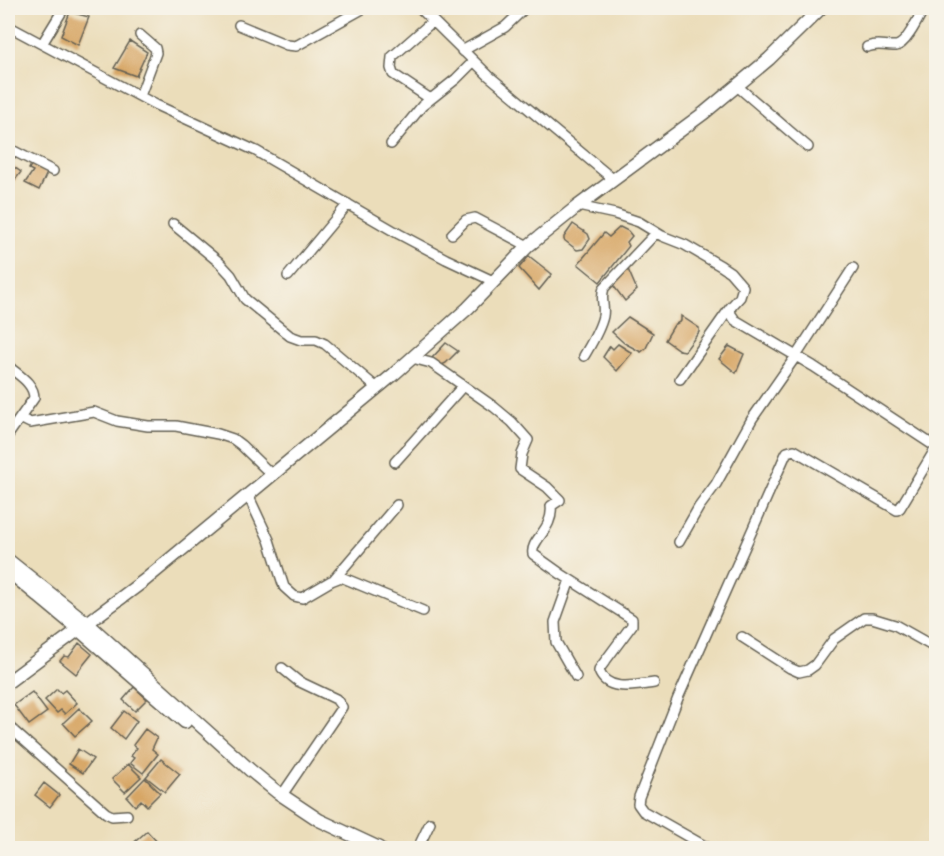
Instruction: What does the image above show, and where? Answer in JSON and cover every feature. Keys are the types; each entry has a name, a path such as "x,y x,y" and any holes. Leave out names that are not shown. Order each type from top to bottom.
{"street":[{"path":"42,44 64,8"},
{"path":"239,25 287,45 296,46 364,8"},
{"path":"420,8 473,62 614,180"},
{"path":"462,51 505,27 525,8"},
{"path":"8,682 145,580 248,495 412,358 468,308 528,246 578,206 704,114 769,59 821,8"},
{"path":"867,47 880,44 901,45 924,8"},
{"path":"429,98 393,74 391,68 392,57 433,21"},
{"path":"8,26 140,96 256,151 446,259 493,280"},
{"path":"140,35 155,48 156,53 140,96"},
{"path":"391,144 429,98 456,79 473,62"},
{"path":"737,86 808,147"},
{"path":"8,148 52,171"},
{"path":"288,276 348,204"},
{"path":"578,206 639,222 730,272 743,286 740,297 729,308 680,379"},
{"path":"452,234 466,220 475,218 528,246"},
{"path":"173,224 219,262 231,275 245,299 290,336 301,340 321,341 377,388"},
{"path":"584,356 604,315 601,298 604,288 656,233"},
{"path":"679,542 699,507 716,484 752,419 853,268"},
{"path":"708,849 643,811 638,804 639,797 678,698 787,452 794,450 897,510 936,448 796,356 740,324 733,318 729,308"},
{"path":"412,358 431,363 512,422 528,440 522,454 520,469 547,487 560,500 551,506 548,525 532,552 537,558 633,621 600,668 602,678 612,684 625,687 654,683"},
{"path":"8,366 26,381 34,392 34,398 8,435"},
{"path":"395,462 463,386"},
{"path":"20,418 30,423 93,412 117,421 148,426 176,426 218,434 233,439 241,445 272,475"},
{"path":"248,495 265,531 282,582 288,592 302,598 335,578 397,505"},
{"path":"8,560 248,772 272,797 302,818 360,849"},
{"path":"8,572 82,626"},
{"path":"335,578 349,579 423,611"},
{"path":"570,580 555,622 556,642 576,677"},
{"path":"742,637 789,668 799,672 815,665 834,639 864,618 895,625 936,648"},
{"path":"282,668 298,681 336,699 342,707 282,795"},
{"path":"8,726 106,813 112,816 127,815"},
{"path":"248,772 320,820 379,849"},
{"path":"418,849 430,823"}],"building":[{"path":"70,12 89,17 78,45 61,36"},
{"path":"130,41 147,52 136,76 114,68"},
{"path":"8,163 21,172 12,184 8,181"},
{"path":"32,163 47,173 39,190 25,183 33,171 29,169"},
{"path":"573,224 588,234 590,239 583,249 577,250 564,240"},
{"path":"620,227 632,236 627,242 629,246 600,282 578,264 604,233 609,237"},
{"path":"529,256 552,274 539,290 519,268"},
{"path":"627,267 637,290 625,301 609,280"},
{"path":"681,316 699,328 699,332 685,351 679,350 665,340 674,325 681,321"},
{"path":"628,317 653,333 646,348 641,352 624,343 612,332"},
{"path":"446,343 458,351 442,365 432,358"},
{"path":"618,344 632,353 617,371 603,357 610,346 613,349"},
{"path":"729,346 744,354 736,373 719,359"},
{"path":"79,643 92,654 76,674 60,661 64,656 69,657"},
{"path":"134,687 147,699 135,711 123,700"},
{"path":"57,689 61,693 65,690 77,703 65,714 61,710 57,713 45,700"},
{"path":"32,692 47,712 29,725 14,705"},
{"path":"79,708 92,721 75,736 63,723"},
{"path":"124,711 137,721 124,739 111,728"},
{"path":"145,729 157,738 152,749 158,754 143,773 130,763 134,758 131,756 137,748 133,745"},
{"path":"78,749 93,759 83,773 69,764"},
{"path":"161,759 180,774 165,792 146,777"},
{"path":"128,764 141,777 125,792 112,779"},
{"path":"145,778 160,793 147,806 141,800 135,806 127,797"},
{"path":"44,783 59,795 50,807 35,795"},
{"path":"147,831 159,844 154,848 128,848"}]}
